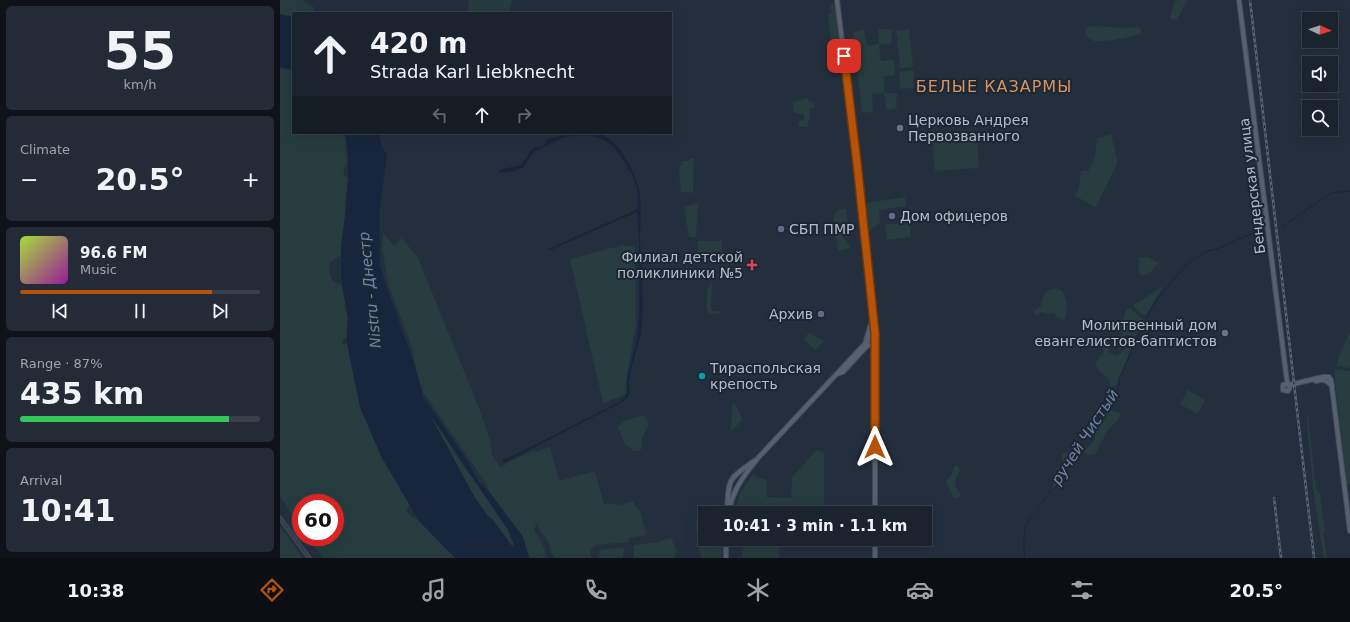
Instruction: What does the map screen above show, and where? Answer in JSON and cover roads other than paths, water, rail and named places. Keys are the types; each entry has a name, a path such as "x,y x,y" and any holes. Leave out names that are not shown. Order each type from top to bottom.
{"main road":[{"path":"837,0 857,163 875,333 875,506"},
{"name":"Бендерская улица","path":"1239,0 1289,386"},
{"path":"864,344 873,318"},
{"path":"730,506 734,492 744,475 758,458 875,333"},
{"path":"835,375 843,372 867,346 871,344 875,350"},
{"name":"Бендерская улица","path":"1282,386 1286,369"},
{"path":"1289,386 1288,391 1282,389 1282,386 1285,384 1289,386 1325,376 1331,378 1350,531"},
{"path":"728,506 728,490 731,479 758,458"},
{"path":"740,471 744,473 744,475"},
{"path":"728,490 734,492"},
{"path":"726,546 726,558"},
{"path":"875,546 875,558"}],"street":[{"path":"280,518 309,558"}],"water":[{"path":"280,14 292,17 292,70 280,67"},
{"name":"Nistru - Днестр","path":"346,134 379,134 382,146 387,155 379,214 380,266 415,366 424,400 427,402 469,464 478,481 490,493 523,537 529,558 455,558 419,521 382,458 360,407 347,343 348,319 341,278 341,246 348,178","holes":["429,413 508,530 514,545 511,545 475,498"]},
{"path":"568,134 600,134 613,142 622,152 635,177 641,203 640,238 643,309 641,332 629,380 630,392 624,401 504,463 502,460 523,451 621,401 627,392 627,379 637,339 639,315 639,239 637,212 553,249 548,249 638,209 637,188 631,171 628,170 626,164 610,144 597,137 581,135 564,137 534,152 525,165 520,169 498,173 502,169 521,165 533,148 543,146 548,139"}],"waterway":[{"name":"ручей Чистый","path":"1282,227 1331,193 1350,191"},
{"name":"ручей Чистый","path":"1037,509 1073,462 1079,445 1093,422 1107,406 1119,386 1119,379 1146,319 1157,299 1188,263 1195,258 1208,251 1219,248 1255,232"},
{"name":"ручей Чистый","path":"1025,558 1024,534 1029,519 1033,514"}],"railway":[{"path":"1250,0 1314,558"},
{"path":"1274,498 1281,558"}],"place":[{"name":"Церковь Андрея Первозванного","path":"900,128"},
{"name":"Дом офицеров","path":"892,216"},
{"name":"СБП ПМР","path":"781,229"},
{"name":"Филиал детской поликлиники №5","path":"752,265"},
{"name":"Архив","path":"821,314"},
{"name":"Молитвенный дом евангелистов-баптистов","path":"1225,333"},
{"name":"Тираспольская крепость","path":"702,376"}],"district":[{"name":"БЕЛЫЕ КАЗАРМЫ","path":"994,86"}]}
